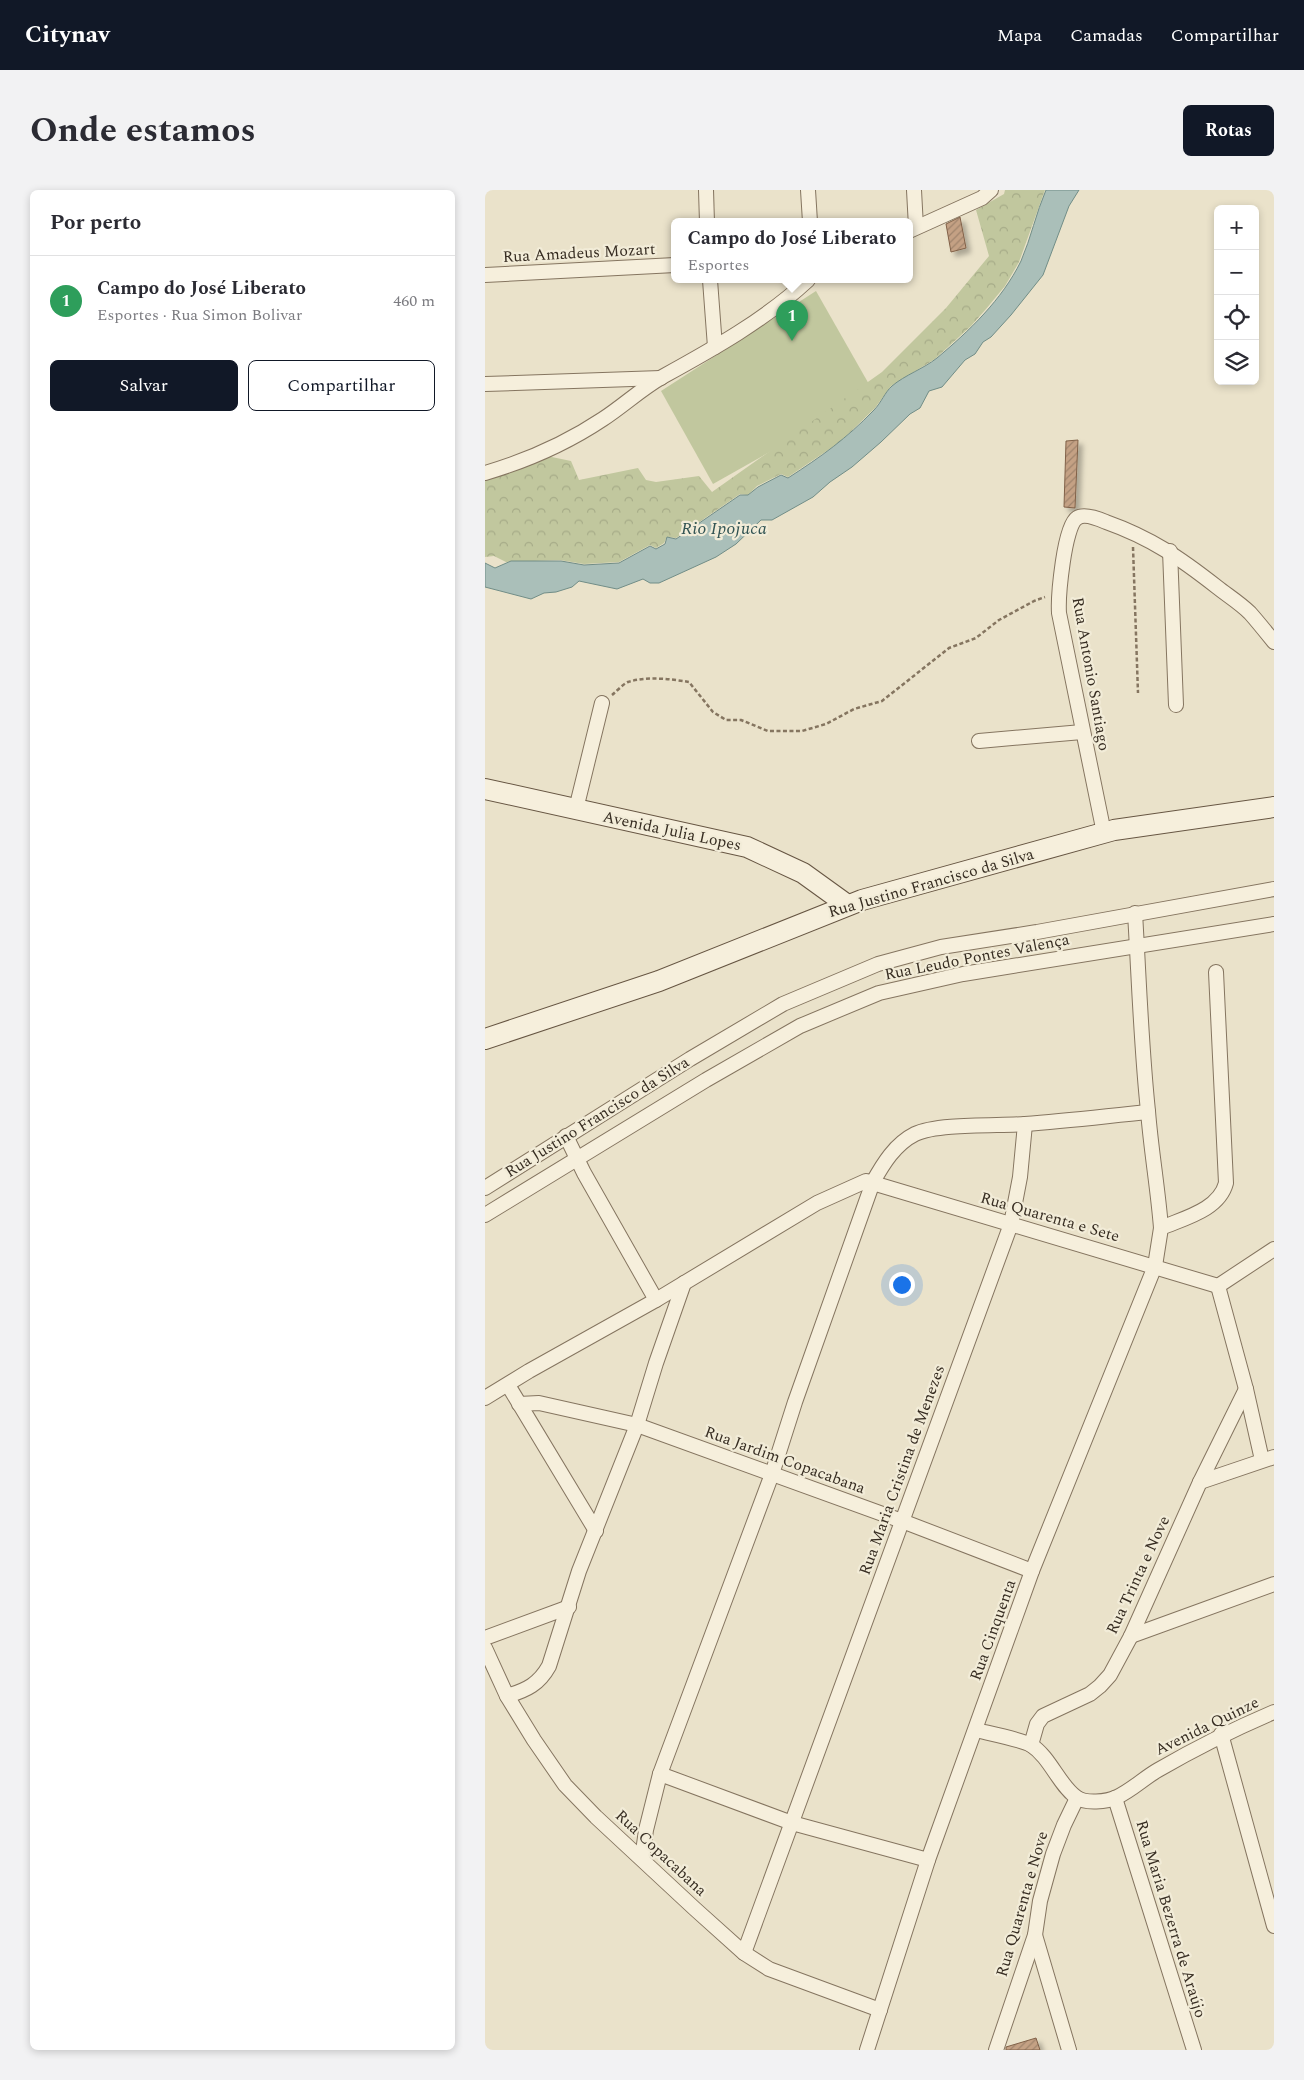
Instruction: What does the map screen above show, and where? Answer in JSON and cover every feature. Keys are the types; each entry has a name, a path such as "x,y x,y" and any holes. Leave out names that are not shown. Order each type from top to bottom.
{"main road":[{"name":"Avenida Julia Lopes","path":"485,789 747,847 803,873 846,904"},
{"name":"Rua Justino Francisco da Silva","path":"485,1039 659,981 846,904 1104,833 1274,807"}],"street":[{"path":"706,190 707,218"},
{"path":"808,190 809,218"},
{"path":"914,190 913,229 982,198 991,190"},
{"name":"Rua Amadeus Mozart","path":"485,275 671,265"},
{"path":"710,283 715,347"},
{"path":"485,473 558,445 602,420 661,378 693,362 790,296 805,283"},
{"path":"485,384 661,378"},
{"name":"Rua Antonio Santiago","path":"1104,833 1061,623 1059,594 1065,554 1073,522 1081,516 1099,519 1133,531"},
{"path":"1133,531 1171,551 1249,612 1274,642"},
{"path":"1171,551 1176,705"},
{"path":"576,809 602,703"},
{"path":"979,741 1082,732"},
{"name":"Rua Justino Francisco da Silva","path":"485,1188 566,1136 783,1004 878,964 941,947 1037,932 1274,889"},
{"name":"Rua Cinquenta","path":"867,2050 928,1860 1032,1571 1155,1266 1161,1228 1148,1112 1138,990 1135,913"},
{"name":"Rua Leudo Pontes Valença","path":"485,1215 706,1080 800,1026 879,993 963,974 1274,924"},
{"path":"1161,1228 1208,1207 1224,1193 1226,1183 1216,972"},
{"path":"642,1859 646,1830 660,1774 772,1474 798,1393 873,1182 891,1153 915,1134 936,1129 1025,1124 1148,1112"},
{"name":"Rua Maria Cristina de Menezes","path":"744,1953 1011,1224 1020,1177 1025,1124"},
{"path":"566,1136 656,1300"},
{"path":"485,1398 656,1300 817,1203 859,1183 873,1182"},
{"name":"Rua Quarenta e Sete","path":"873,1182 1218,1286"},
{"path":"1200,1482 1268,1459 1246,1389 1218,1286 1274,1249"},
{"path":"507,1696 525,1691 542,1678 549,1666 579,1571 597,1531 637,1426 656,1363 684,1283"},
{"path":"508,1385 597,1531"},
{"name":"Rua Trinta e Nove","path":"1031,1745 1037,1724 1043,1716 1077,1700 1100,1686 1109,1675 1131,1636 1200,1482 1246,1389"},
{"name":"Rua Jardim Copacabana","path":"519,1404 539,1403 637,1426 902,1521 1032,1571"},
{"path":"1131,1636 1274,1584"},
{"path":"485,1638 569,1607"},
{"name":"Rua Copacabana","path":"485,1648 507,1696 565,1785 744,1953 769,1969 880,2010"},
{"name":"Avenida Quinze","path":"1115,1798 1155,1771 1221,1734 1274,1712"},
{"path":"976,1730 1031,1745 1046,1759 1077,1798 1087,1801 1115,1798"},
{"path":"1221,1734 1274,1926"},
{"path":"660,1774 791,1823 928,1860"},
{"name":"Rua Quarenta e Nove","path":"996,2050 1035,1935 1040,1901 1053,1854 1077,1798"},
{"name":"Rua Maria Bezerra de Araújo","path":"1115,1798 1194,2050"},
{"path":"1035,1935 1069,2050"}],"path":[{"path":"1133,531 1137,693"},
{"path":"602,703 627,682 645,679 674,679 689,682 713,712 726,720 741,720 768,731 802,731 826,724 854,709 882,701 899,689 930,661 949,648 976,638 999,620 1034,601 1059,594"}],"green space":[{"path":"1005,190 1045,190 1019,262 1005,286 971,326 935,359 891,386 875,408 840,442 788,477 781,474 757,486 748,495 740,494 676,538 667,537 664,543 656,548 650,545 619,562 584,564 560,560 506,562 494,556 485,557 485,477 547,456 571,461 579,480 638,468 646,480 656,482 699,476 712,492 882,372 946,308 989,256 976,210 1004,194"},
{"path":"816,291 874,393 713,484 661,391"}],"water":[{"name":"Rio Ipojuca","path":"1046,190 1079,190 1069,206 1043,275 1011,315 991,337 983,342 975,354 965,360 942,387 929,391 920,408 910,414 852,467 830,482 813,497 772,520 761,520 736,544 716,557 659,583 650,583 643,579 617,589 579,581 572,587 556,592 544,593 531,599 485,587 485,563 495,568 511,561 561,561 584,565 619,563 650,546 656,549 665,544 667,537 676,539 740,495 748,495 758,487 781,475 788,478 823,454 864,420 892,386 937,358 973,326 995,302 1021,261"}],"building":[{"path":"960,217 966,248 951,252 946,224"},
{"path":"1078,440 1075,508 1064,507 1066,441"},
{"path":"1036,2038 1040,2050 1006,2050 1006,2047"}],"place":[{"name":"Campo do José Liberato","path":"792,341"}]}
